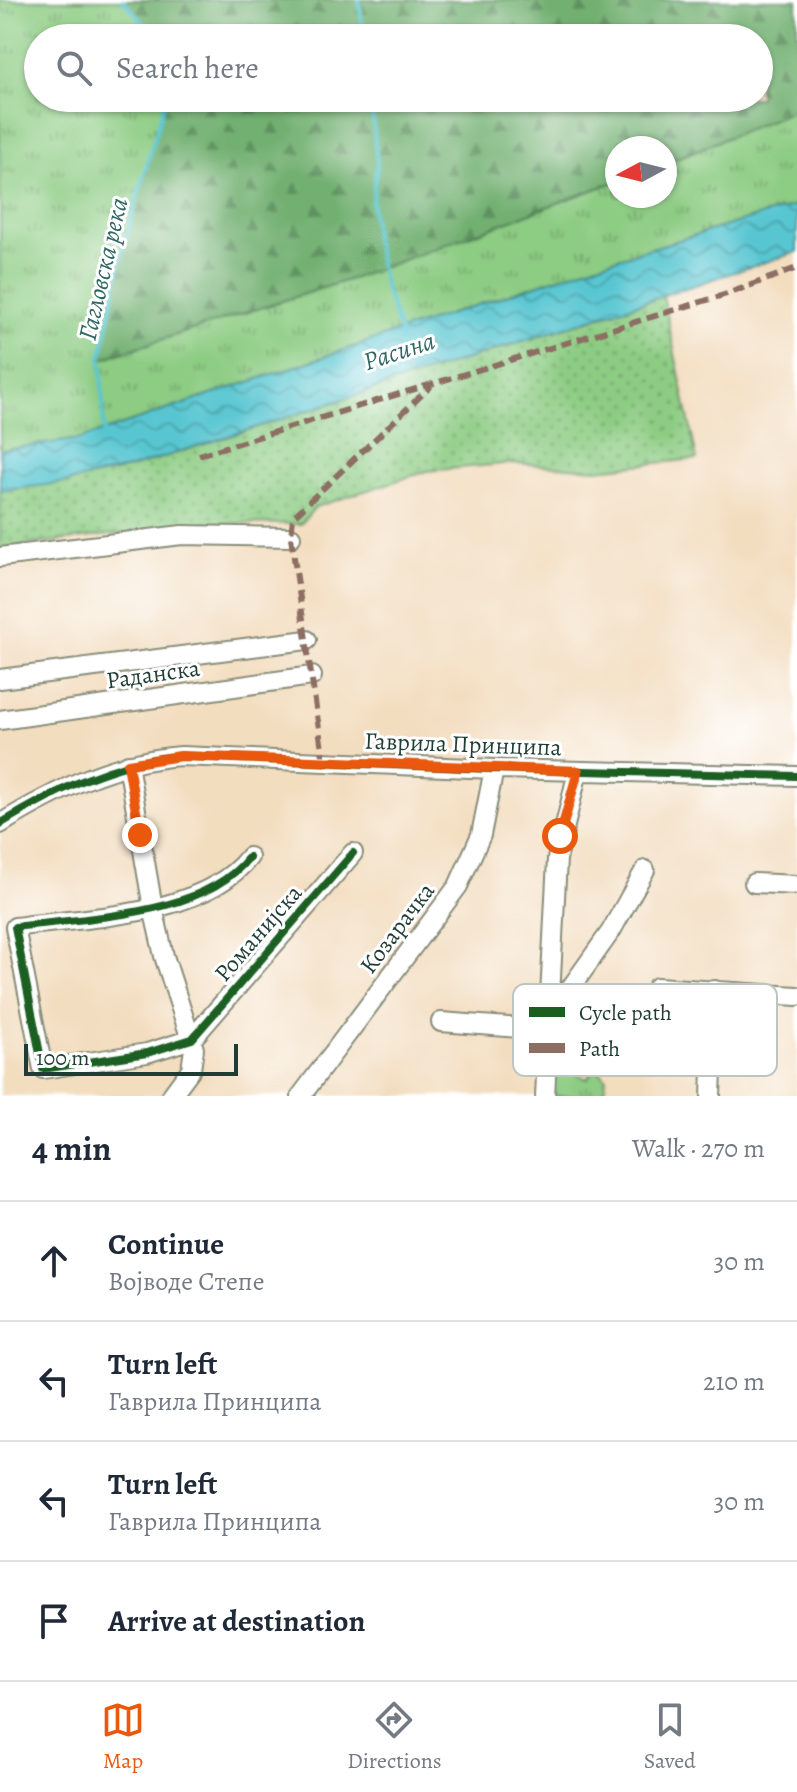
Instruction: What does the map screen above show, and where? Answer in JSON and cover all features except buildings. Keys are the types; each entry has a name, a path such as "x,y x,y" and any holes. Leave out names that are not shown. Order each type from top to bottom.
{"street":[{"path":"0,557 182,535 291,537"},
{"name":"Раданска","path":"0,679 307,640"},
{"name":"Раданска","path":"0,720 312,676"},
{"name":"Гаврила Принципа","path":"0,824 73,784 128,764 181,756 494,769 797,776"},
{"path":"128,764 153,908 164,956 192,1039 147,1053 43,1069 15,927 153,908 222,884 249,857"},
{"name":"Козарачка","path":"301,1096 458,886 481,835 494,769"},
{"path":"549,984 557,859 578,771"},
{"name":"Романијска","path":"171,1096 195,1059 192,1039 353,853"},
{"path":"575,984 611,931 645,870"},
{"path":"754,883 797,885"},
{"path":"777,995 797,996"},
{"path":"441,1022 513,1024"},
{"path":"545,1096 546,1076"},
{"path":"711,1096 712,1076"}],"green space":[{"path":"0,0 123,0 144,24 24,24 24,112 162,112 123,248 102,359 357,277 605,185 605,208 677,208 677,158 797,109 797,205 598,264 81,439 0,450"},
{"path":"123,0 797,0 797,109 677,158 677,136 605,136 605,185 357,277 101,359 123,248 162,112 773,112 773,24 144,24"},
{"path":"663,296 697,459 596,469 514,463 427,471 315,507 301,524 210,523 0,548 0,491 68,482 127,469"},
{"path":"552,1076 606,1077 604,1096 551,1096"}],"water":[{"name":"Расина","path":"797,205 797,252 127,469 68,482 0,491 0,450 81,439 598,264"}],"waterway":[{"name":"Гагловска река","path":"123,0 144,24"},
{"path":"359,0 362,24"},
{"name":"Гагловска река","path":"104,435 101,359 123,248 162,112"},
{"name":"Расина","path":"372,112 377,164 372,202 374,237 384,285 401,335"}],"marked path":[{"path":"199,455 727,294 797,268"},
{"path":"324,763 291,537 293,517 431,386"}],"cycle path":[{"path":"0,824 86,779 132,764 181,756 494,769 797,776"},
{"path":"249,857 229,877 203,892 173,903 141,911 15,927 43,1069 147,1053 192,1039 353,853"}],"route":[{"path":"140,835 128,764 181,756 578,771 560,836"}]}
